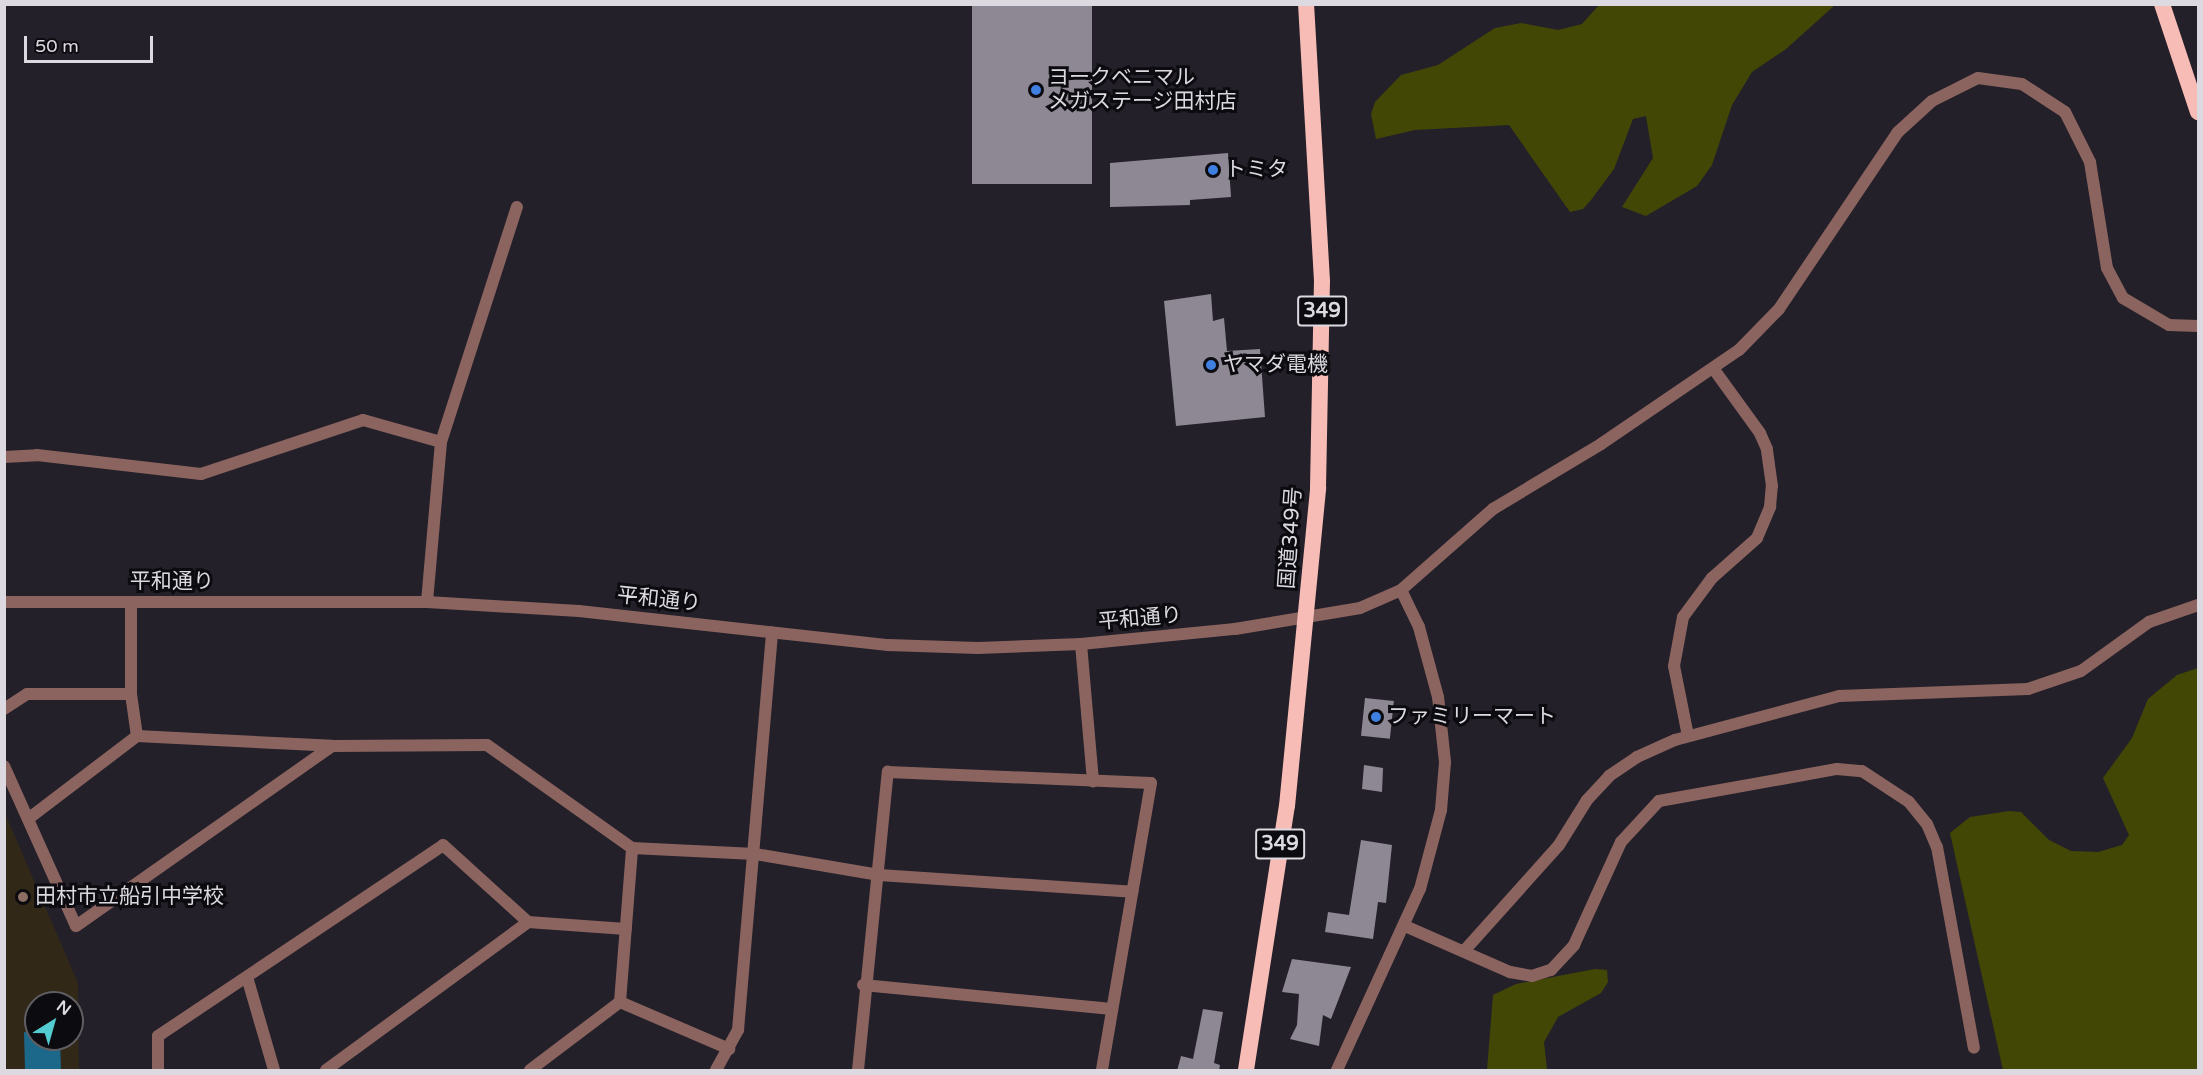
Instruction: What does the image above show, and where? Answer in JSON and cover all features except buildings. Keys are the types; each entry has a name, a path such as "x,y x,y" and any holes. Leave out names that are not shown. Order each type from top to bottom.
{"highway":[{"name":"国道349号","path":"1246,1071 1287,806 1308,617 1322,407 1322,281 1306,4"},
{"path":"2162,4 2199,112"}],"street":[{"name":"平和通り","path":"4,602 427,602 579,611 900,645 1081,644 1308,617 1360,608 1401,590 1493,509 1601,444 1739,350 1779,309 1898,132 1932,101 1978,78 2022,84 2065,112 2090,162 2107,268 2123,298 2169,325 2199,326"},
{"path":"427,602 441,442 518,207"},
{"path":"1688,736 1674,666 1683,617 1712,578 1757,538 1770,507 1772,486 1767,449 1760,433 1713,368"},
{"path":"4,457 37,455 201,474 363,420 441,442"},
{"path":"1337,1071 1350,1034 1405,926 1431,856 1445,762 1430,660 1401,590"},
{"path":"131,602 130,694 136,736"},
{"path":"1464,951 1559,845 1587,800 1609,776 1637,758 1688,736 1839,696 2028,689 2081,670 2149,622 2199,605"},
{"path":"716,1071 738,1030 755,854 772,632"},
{"path":"1081,644 1093,780"},
{"path":"4,709 27,694 130,694"},
{"path":"28,819 136,736 332,746 487,745 633,848 755,854 879,875 1132,892"},
{"path":"4,766 76,926 332,746"},
{"path":"1405,926 1510,972 1533,976 1551,970 1574,945 1621,842 1659,801 1837,769 1862,771 1909,802 1928,824 1937,847 1974,1048"},
{"path":"858,1071 863,985 879,875 888,772 1150,783 1102,1071"},
{"path":"158,1071 158,1036 443,845 528,922 626,929"},
{"path":"530,1071 620,1002 633,848"},
{"path":"326,1071 528,922"},
{"path":"247,977 274,1071"},
{"path":"863,985 1112,1009"},
{"path":"620,1002 729,1049"}],"shaded area":[{"path":"1599,5 1835,5 1786,49 1752,72 1732,105 1712,165 1697,186 1646,216 1622,207 1653,158 1646,116 1633,119 1614,169 1591,200 1583,209 1570,212 1509,125 1415,130 1376,139 1371,114 1375,102 1401,75 1438,65 1495,28 1521,23 1558,30 1582,24"},
{"path":"2198,668 2198,1070 2003,1070 1950,833 1970,817 2009,811 2021,812 2049,840 2071,851 2098,852 2122,845 2129,835 2103,778 2132,738 2148,699 2177,675"},
{"name":"田村市立船引中学校","path":"4,811 78,983 78,991 24,991 24,1051 79,1051 79,1070 5,1070"},
{"path":"1595,969 1607,970 1608,982 1601,993 1558,1017 1544,1042 1547,1070 1487,1070 1493,995 1516,984"}],"water":[{"path":"24,1051 60,1051 61,1070 25,1070"}],"place":[{"name":"ヨークベニマル メガステージ田村店","path":"1036,90"},
{"name":"トミタ","path":"1213,170"},
{"name":"ヤマダ電機","path":"1211,365"},
{"name":"ファミリーマート","path":"1376,717"},
{"name":"田村市立船引中学校","path":"23,897"}]}
